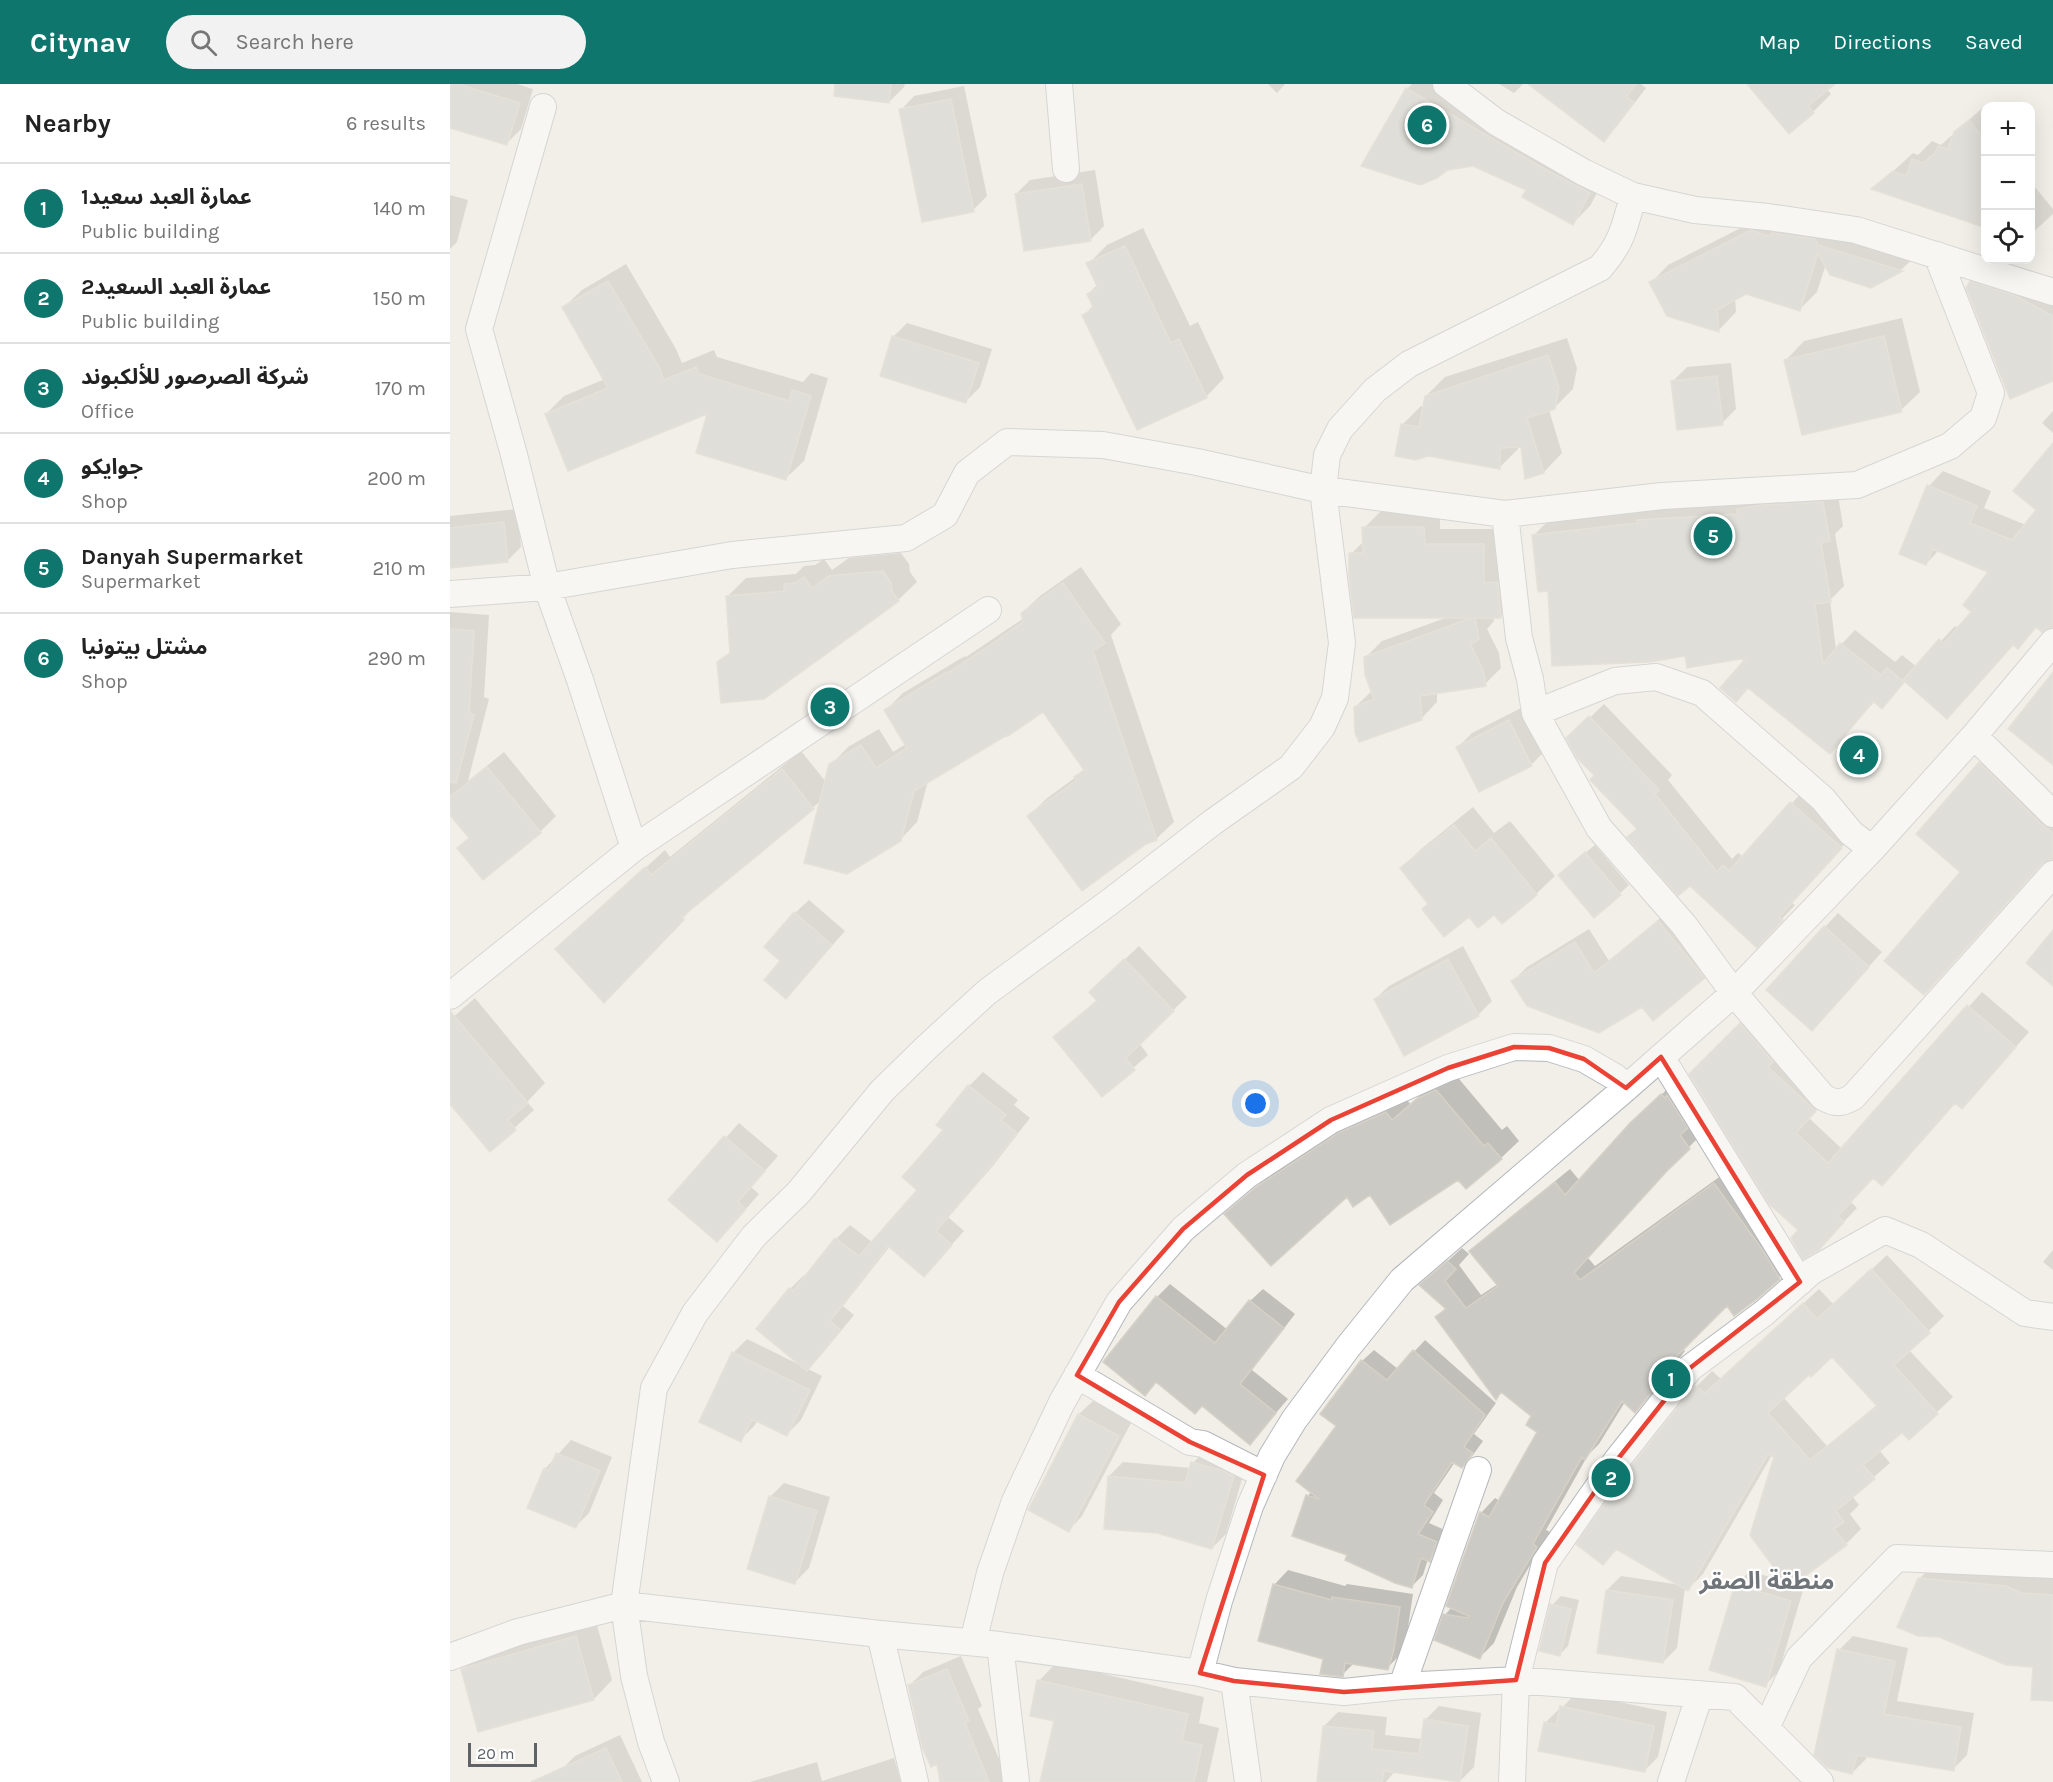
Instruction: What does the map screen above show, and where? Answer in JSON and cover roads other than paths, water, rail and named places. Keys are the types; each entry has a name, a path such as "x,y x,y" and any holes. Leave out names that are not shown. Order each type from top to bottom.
{"street":[{"path":"1059,84 1066,169"},
{"path":"1446,84 1496,122 1583,172 1633,196 1695,210 1768,217 1856,230 2053,292"},
{"path":"543,106 479,329 547,587 580,680 634,848"},
{"path":"666,1782 651,1742 634,1676 624,1605 654,1388 695,1313 754,1236 799,1192 882,1091 987,992 1111,901 1213,822 1291,767 1322,727 1335,698 1342,643 1323,490 1327,455 1340,429 1376,390 1409,364 1600,268 1614,253 1633,196"},
{"path":"450,594 547,587 732,555 906,538 945,515 967,473 1007,442 1103,445 1197,462 1323,490 1505,514 1662,496 1857,485 1950,446 1983,418 1991,393 1937,255"},
{"path":"1505,514 1519,638 1530,679 1535,713 1599,828 1684,925 1734,993 1823,1097 1832,1102 1843,1103 1853,1096 2053,874"},
{"path":"450,996 634,848 988,610"},
{"path":"1200,1673 1250,1506 1272,1456 1294,1420 1348,1347 1402,1280 1734,993 1872,849 1974,736 2053,642"},
{"path":"1535,713 1615,681 1656,677 1702,693 1823,799 1851,833 1872,849"},
{"path":"1974,736 2053,814"},
{"path":"973,1642 990,1573 1015,1501 1062,1402 1119,1302 1183,1229 1247,1175 1331,1120 1448,1068 1514,1047 1549,1048 1584,1059 1615,1077 1626,1088"},
{"path":"1661,1057 1800,1282"},
{"path":"1512,1782 1516,1680 1545,1563 1617,1460 1690,1368 1764,1312 1812,1271 1885,1230 1921,1245 2025,1313 2053,1317"},
{"path":"1077,1375 1190,1442 1203,1444 1264,1475"},
{"path":"1402,1686 1479,1470"},
{"path":"1766,1728 1799,1658 1897,1558 2053,1565"},
{"path":"450,1657 518,1632 624,1605 1000,1645 1200,1673 1234,1681 1344,1692 1402,1686 1516,1680 1735,1697 1820,1782"},
{"path":"880,1634 915,1782"},
{"path":"1000,1645 1016,1782"},
{"path":"1234,1681 1248,1782"},
{"path":"1671,1782 1700,1695"}],"place":[{"name":"مشتل بيتونيا","path":"1427,125"},
{"name":"Danyah Supermarket","path":"1713,536"},
{"name":"شركة الصرصور للألكبوند","path":"830,707"},
{"name":"جوايكو","path":"1859,755"},
{"name":"عمارة العبد سعيد1","path":"1671,1379"},
{"name":"عمارة العبد السعيد2","path":"1611,1478"}],"district":[{"name":"منطقة الصقر","path":"1767,1581"}]}
